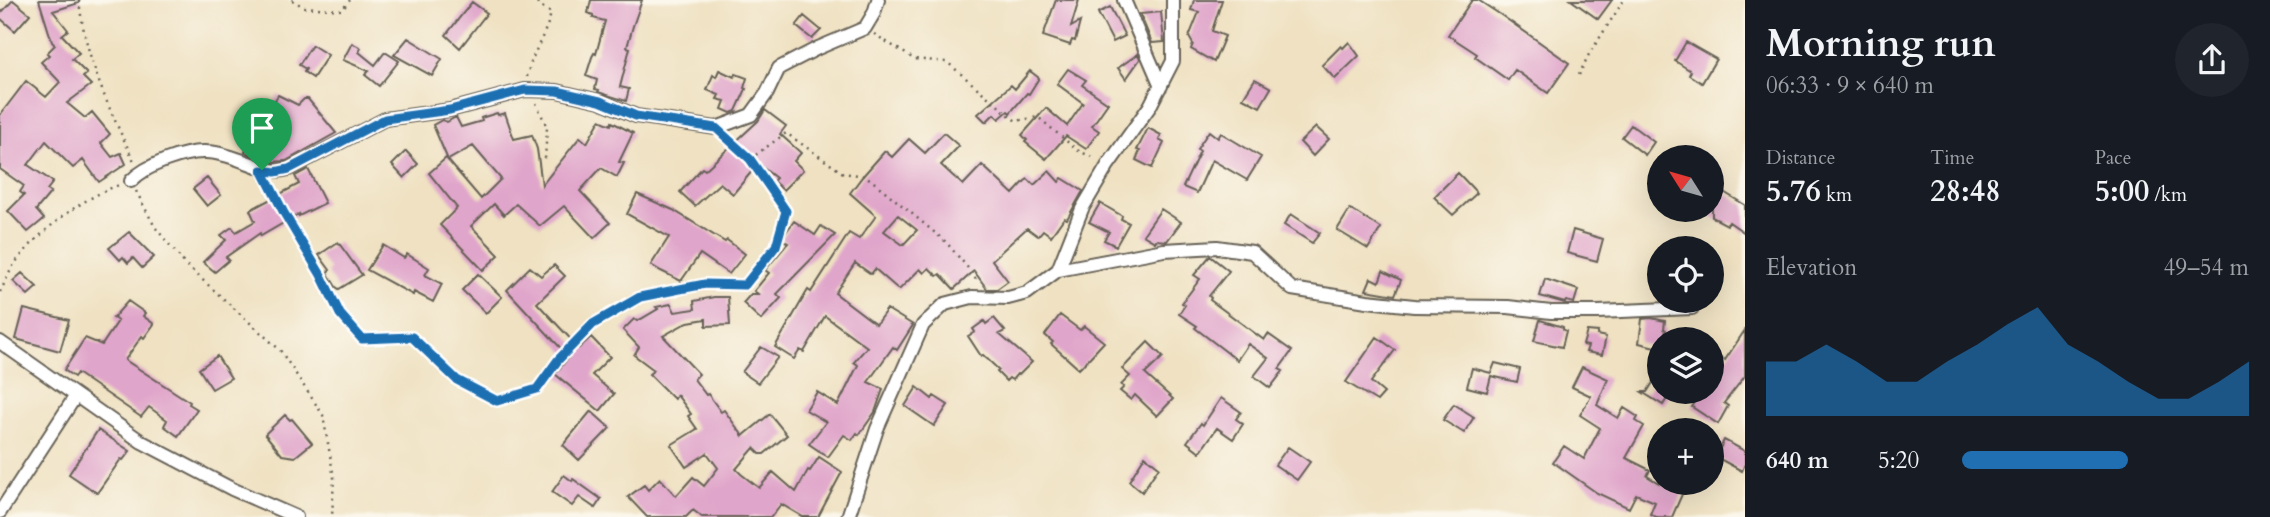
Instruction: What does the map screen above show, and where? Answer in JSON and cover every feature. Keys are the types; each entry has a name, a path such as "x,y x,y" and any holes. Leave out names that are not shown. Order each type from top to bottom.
{"street":[{"path":"135,176 174,157 206,152 244,161 262,170 275,172 289,169 385,119 450,110 525,90 557,91 600,101 636,116 716,128 751,115 767,93 779,68 865,28 878,0"},
{"path":"1124,0 1161,86"},
{"path":"1058,270 1082,209 1161,86 1173,61 1173,0"},
{"path":"848,517 877,429 923,325 945,304 972,298 1008,298 1027,293 1058,270 1164,250 1217,247 1252,252 1292,289 1367,301 1414,306 1508,307 1551,312 1647,310"},
{"path":"0,342 142,442 232,489 296,517"},
{"path":"0,512 75,397"}],"path":[{"path":"79,0 87,50 155,227 185,264 280,350 323,415 334,478 332,517"},
{"path":"292,0 304,7 342,10 349,0"},
{"path":"532,0 551,13 529,64 525,90 539,106 547,127 545,159"},
{"path":"1579,75 1624,0"},
{"path":"865,28 914,59 947,62 1016,121 1038,117 1077,150 1108,165"},
{"path":"262,170 340,314 362,339 412,337 457,380 497,401 537,389 558,360 593,324 640,297 705,284 745,285 776,246 786,211 750,159 716,128"},
{"path":"750,159 786,133 843,173 866,176 946,242 973,274 987,297"},
{"path":"0,292 15,264 51,226 100,191 135,176"}],"building":[{"path":"13,0 30,14 15,31 0,18 0,14"},
{"path":"39,0 79,0 79,3 53,11 68,30 62,35 79,53 72,59 87,74 83,77 91,85 67,103 85,118 92,112 110,134 101,143 112,157 121,153 126,164 99,182 83,160 73,168 46,141 28,165 53,182 47,190 51,192 36,210 44,219 28,232 8,211 24,195 20,192 24,186 0,169 0,115 26,81 46,97 60,82 41,62 55,45"},
{"path":"591,0 642,0 627,47 630,48 620,87 629,89 626,101 598,92 599,90 595,89 597,80 586,76 592,57 596,54 605,21 593,18 593,15 588,13"},
{"path":"1056,0 1079,0 1071,27 1080,22 1075,41 1072,40 1070,45 1043,36"},
{"path":"1194,0 1222,0 1212,31 1225,36 1214,62 1191,49 1193,44 1189,37 1199,12 1191,10"},
{"path":"1472,0 1478,0 1569,63 1548,93 1515,70 1508,80 1475,57 1477,54 1448,35"},
{"path":"1571,0 1612,0 1598,19"},
{"path":"472,2 487,13 460,48 446,35"},
{"path":"1110,7 1125,36 1113,42 1098,13"},
{"path":"1161,12 1164,42 1152,43 1140,14"},
{"path":"804,16 821,30 812,39 796,26"},
{"path":"408,38 442,59 432,76 394,55"},
{"path":"1349,42 1359,56 1335,79 1322,65 1341,46 1343,48"},
{"path":"1686,42 1716,59 1702,83 1689,75 1691,71 1675,61"},
{"path":"352,43 361,48 359,52 375,65 385,52 399,61 379,86 365,75 369,71 343,60"},
{"path":"312,45 328,55 313,78 299,65"},
{"path":"1138,54 1140,59 1126,79 1118,68"},
{"path":"1068,69 1086,80 1082,85 1108,103 1092,126 1099,131 1086,149 1066,136 1046,159 1025,142 1027,140 1022,135 1046,108 1067,126 1083,103 1057,84"},
{"path":"719,70 734,77 736,74 747,78 746,89 736,111 731,113 722,109 725,101 717,99 719,95 707,90 713,75 716,77"},
{"path":"1030,71 1039,78 1029,94 1027,93 1010,113 1008,111 999,119 994,114 986,122 978,114 1011,85 1015,89"},
{"path":"1255,79 1271,88 1260,107 1243,98"},
{"path":"278,95 298,105 308,99 336,133 286,161 271,162 245,152 258,121 262,123"},
{"path":"765,110 786,126 780,134 801,153 794,161 803,170 783,190 773,181 776,178 758,164 733,194 720,183 695,206 680,192 702,168 705,170 758,121"},
{"path":"497,113 505,113 514,139 532,135 537,149 542,185 580,137 587,143 600,120 611,125 612,122 633,133 619,162 624,163 617,177 601,168 580,191 610,223 594,238 564,206 540,226 516,204 504,215 494,204 471,226 499,255 483,270 440,225 457,208 429,173 446,158 481,199 501,179 473,146 448,160 433,125 456,117 461,127"},
{"path":"1631,125 1654,142 1647,145 1645,155 1622,137"},
{"path":"1316,127 1329,139 1313,156 1300,142"},
{"path":"1148,128 1161,135 1159,140 1164,143 1152,168 1136,160 1140,151 1137,150"},
{"path":"1209,131 1218,138 1221,133 1261,157 1247,180 1212,160 1197,193 1183,187 1200,151 1197,149"},
{"path":"944,133 959,146 941,165 963,185 982,165 1013,194 1028,179 1034,185 1049,171 1059,182 1062,178 1083,191 1067,219 1064,218 1051,236 1043,230 1038,236 1027,228 992,260 1008,281 997,289 987,289 974,271 954,289 940,274 937,276 929,268 924,273 920,269 899,290 875,269 871,274 855,263 835,293 876,324 887,309 913,325 897,350 893,347 868,382 883,389 875,412 859,435 857,433 852,440 844,435 828,457 809,444 826,422 806,410 817,392 838,405 858,365 854,362 867,347 825,316 804,352 800,350 794,359 775,347 808,290 811,292 849,233 859,239 876,216 850,193 862,177 885,151 892,157 909,139 925,153","holes":["898,215 917,230 903,245 884,231"]},
{"path":"406,151 418,164 404,178 392,165"},
{"path":"308,169 325,203 299,214 261,236 260,233 226,257 229,260 215,272 203,262 226,240 221,235 232,227 236,232 255,221 250,210 299,184 295,176"},
{"path":"1458,173 1477,193 1453,215 1434,197"},
{"path":"207,178 221,195 207,206 193,189"},
{"path":"1724,192 1745,205 1745,233 1729,222 1727,225 1721,222 1724,222"},
{"path":"637,194 673,210 725,242 727,240 745,254 729,274 700,254 681,281 661,271 651,265 669,237 627,214"},
{"path":"1100,203 1129,223 1116,246 1104,240 1109,232 1089,222"},
{"path":"1161,209 1181,222 1167,241 1155,242 1143,235"},
{"path":"1350,209 1381,228 1368,249 1337,230"},
{"path":"1291,214 1320,233 1312,243 1284,225"},
{"path":"794,221 815,235 821,226 835,235 777,294 781,298 761,320 743,303 751,294 758,294 754,291 769,273 765,270 788,243 781,239"},
{"path":"1573,230 1603,239 1597,261 1567,253"},
{"path":"129,232 154,257 142,268 133,258 128,263 123,257 120,260 109,248"},
{"path":"338,242 362,275 339,289 319,255"},
{"path":"383,245 404,258 407,254 429,268 425,275 442,284 433,302 414,292 413,295 367,270"},
{"path":"1210,256 1229,271 1209,296 1210,300 1264,340 1268,334 1292,351 1279,369 1283,371 1270,388 1254,376 1268,358 1248,344 1237,360 1179,314 1185,305 1182,303 1200,279 1194,275"},
{"path":"554,265 565,276 537,303 579,348 591,337 610,357 592,375 614,394 600,411 555,374 569,357 507,290 530,267 541,276"},
{"path":"1383,271 1401,280 1395,295 1366,290 1371,278 1379,282"},
{"path":"22,273 37,287 28,295 13,281"},
{"path":"478,274 502,297 486,313 462,290"},
{"path":"1545,279 1578,290 1574,303 1540,296"},
{"path":"728,297 730,325 706,326 706,319 688,322 663,336 699,374 694,379 721,412 724,410 743,436 770,414 787,435 764,454 754,448 736,469 759,488 773,472 796,492 819,457 842,472 818,517 803,517 781,504 771,517 702,517 693,510 686,517 647,517 628,497 644,485 648,490 660,478 676,496 693,477 704,486 718,468 707,453 686,467 671,445 697,429 688,416 691,414 677,395 674,399 649,374 654,370 634,355 639,347 623,330 634,319 637,321 658,309 656,307 671,304 675,312 695,309 694,301"},
{"path":"128,301 145,313 143,316 154,324 125,360 197,409 178,436 164,426 167,420 149,407 141,417 77,373 74,377 64,370 85,338 102,345 118,321 113,318"},
{"path":"24,309 69,320 60,351 16,339"},
{"path":"1060,315 1080,330 1084,326 1104,342 1079,369 1051,344 1053,342 1045,335"},
{"path":"994,318 1005,331 999,334 1032,362 1012,380 1009,378 1006,381 997,372 999,370 981,356 968,336 984,321 986,324"},
{"path":"1642,319 1665,321 1664,327 1647,327 1647,345 1639,343"},
{"path":"1540,320 1563,327 1566,331 1562,347 1534,341"},
{"path":"1745,330 1745,376 1724,403 1724,359"},
{"path":"1587,331 1598,332 1597,335 1606,337 1602,355 1586,352 1588,346 1583,345"},
{"path":"1377,337 1395,350 1371,382 1384,393 1377,401 1346,382"},
{"path":"1148,342 1163,357 1145,374 1173,399 1157,416 1135,395 1131,400 1120,391 1124,387 1121,385 1130,376 1122,369"},
{"path":"761,347 778,357 758,383 742,372"},
{"path":"217,356 231,378 212,389 199,369"},
{"path":"1495,363 1520,369 1517,382 1491,376 1487,392 1467,387 1472,368 1491,373"},
{"path":"1582,367 1608,379 1597,405 1618,418 1624,408 1638,417 1636,421 1644,426 1626,458 1647,468 1647,495 1682,495 1672,517 1656,517 1650,514 1655,502 1636,494 1629,508 1597,493 1553,462 1564,446 1584,459 1600,428 1580,415 1591,396 1572,387"},
{"path":"917,387 932,399 934,396 948,405 934,426 905,406"},
{"path":"1221,398 1241,412 1236,419 1243,424 1233,439 1217,428 1200,452 1187,442 1201,423 1203,425"},
{"path":"1724,403 1728,406 1721,418 1709,418 1692,407 1694,404"},
{"path":"1454,404 1474,417 1464,433 1443,420"},
{"path":"591,411 610,428 579,460 563,445"},
{"path":"285,415 292,419 312,443 295,457 282,455 265,434"},
{"path":"98,430 130,451 121,459 97,493 69,474"},
{"path":"1724,440 1745,451 1742,471 1724,461"},
{"path":"1288,447 1310,462 1297,480 1275,465"},
{"path":"1145,456 1159,467 1142,492 1129,481"},
{"path":"564,475 601,499 595,508 579,497 572,506 552,492"}],"route":[{"path":"525,90 557,91 600,101 636,116 716,128 750,159 786,211 776,246 745,285 705,284 640,297 593,324 558,360 537,389 497,401 457,380 412,337 362,339 340,314 262,170 275,172 289,169 385,119 450,110 525,90"}]}
